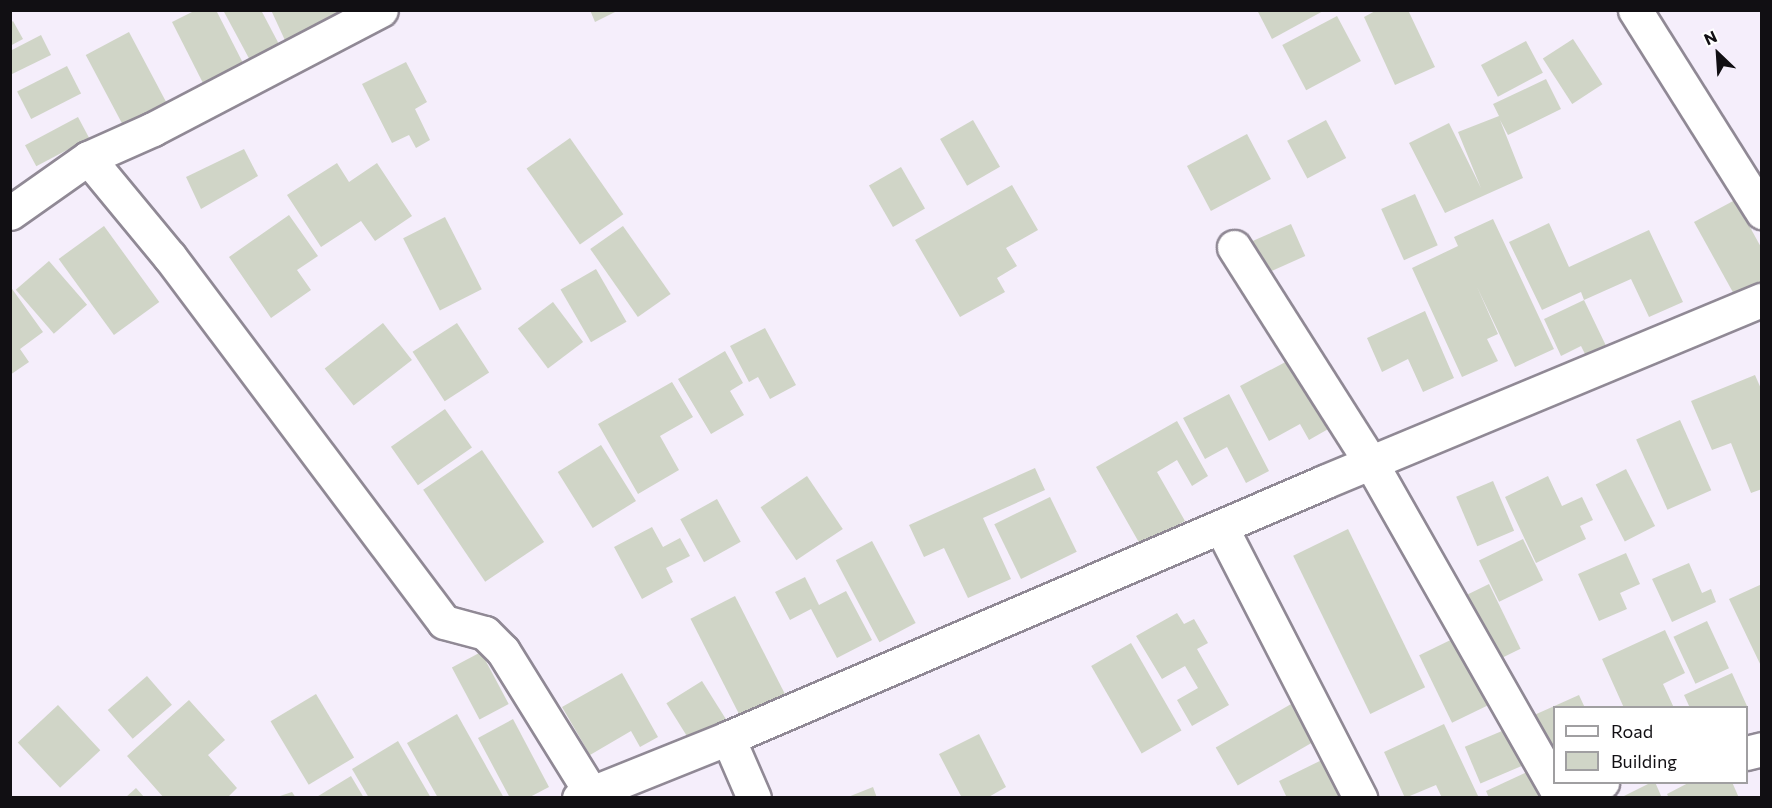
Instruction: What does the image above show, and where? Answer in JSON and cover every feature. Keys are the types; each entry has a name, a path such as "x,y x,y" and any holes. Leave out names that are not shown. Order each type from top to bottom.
{"street":[{"path":"10,213 88,158 153,129 381,10"},
{"path":"1635,10 1761,212"},
{"path":"88,158 170,256 444,622 485,633 503,651 588,796 1761,300"},
{"path":"1234,247 1371,463 1553,784"},
{"path":"1221,527 1360,798"},
{"path":"728,738 754,798"},
{"path":"1553,784 1561,798"},
{"path":"1571,798 1600,784"}],"building":[{"path":"196,10 216,10 246,69 206,89 172,22"},
{"path":"223,10 261,10 281,48 252,64"},
{"path":"271,10 338,10 344,24 289,49"},
{"path":"590,10 619,10 595,22"},
{"path":"1257,10 1325,10 1272,39"},
{"path":"1377,10 1408,10 1435,67 1395,85 1364,17"},
{"path":"1337,16 1361,61 1306,90 1282,45"},
{"path":"13,21 23,39 10,46 10,23"},
{"path":"129,32 167,103 123,126 86,55"},
{"path":"41,35 51,55 10,75 10,51"},
{"path":"1573,39 1602,84 1572,104 1543,59"},
{"path":"1526,41 1543,73 1498,97 1481,65"},
{"path":"406,62 427,102 415,109 430,140 416,148 409,135 392,143 362,84"},
{"path":"67,66 81,94 31,119 17,91"},
{"path":"1546,79 1561,109 1508,135 1500,120 1523,178 1445,213 1409,143 1449,123 1481,188 1458,132 1499,116 1493,104"},
{"path":"78,117 89,138 36,166 25,145"},
{"path":"973,120 1000,167 967,186 940,139"},
{"path":"1326,120 1346,158 1307,179 1287,141"},
{"path":"1247,134 1271,179 1211,211 1187,166"},
{"path":"570,138 623,214 580,245 527,168"},
{"path":"244,149 258,176 201,209 186,177"},
{"path":"337,163 349,182 377,163 412,216 375,241 361,221 321,247 287,195"},
{"path":"901,167 925,209 893,227 869,186"},
{"path":"1012,185 1038,230 1006,248 1017,266 997,278 1005,292 960,317 915,240"},
{"path":"1415,194 1438,245 1404,260 1381,209"},
{"path":"1735,200 1762,249 1762,281 1735,296 1694,222"},
{"path":"289,215 318,256 297,270 311,290 271,318 229,257"},
{"path":"445,217 482,289 440,311 403,238"},
{"path":"1493,219 1554,349 1515,367 1477,287 1498,334 1487,339 1498,361 1462,377 1412,268 1458,246 1454,237"},
{"path":"1549,223 1569,267 1649,230 1683,302 1649,317 1631,279 1584,300 1581,292 1542,310 1509,242"},
{"path":"1291,224 1305,256 1262,275 1248,243"},
{"path":"104,226 159,302 114,335 59,259"},
{"path":"623,226 671,294 638,317 590,249"},
{"path":"49,261 87,305 54,334 16,290"},
{"path":"596,269 626,322 591,342 560,290"},
{"path":"10,286 43,332 20,349 29,362 10,375"},
{"path":"1584,300 1609,352 1589,362 1581,346 1561,356 1544,319"},
{"path":"553,302 583,342 548,368 518,328"},
{"path":"1425,311 1454,378 1423,392 1408,359 1382,372 1367,338"},
{"path":"383,323 412,360 354,406 325,369"},
{"path":"457,323 489,372 445,401 413,352"},
{"path":"765,328 796,385 770,399 758,377 749,382 730,346"},
{"path":"725,351 743,383 730,391 744,415 711,434 678,379"},
{"path":"1293,358 1330,428 1309,440 1300,424 1269,441 1240,386"},
{"path":"1755,375 1762,391 1762,489 1751,493 1731,443 1712,450 1691,401"},
{"path":"672,382 693,417 660,436 679,470 638,494 598,424"},
{"path":"1229,394 1269,471 1246,483 1227,447 1205,459 1183,418"},
{"path":"445,409 472,448 418,485 391,447"},
{"path":"1680,420 1711,490 1667,510 1636,440"},
{"path":"1177,421 1208,476 1192,486 1177,460 1157,472 1185,521 1141,546 1096,467"},
{"path":"601,445 636,501 593,528 558,472"},
{"path":"482,450 544,542 485,582 423,490"},
{"path":"1035,468 1045,490 983,518 1011,579 968,598 944,548 924,557 909,525"},
{"path":"1626,469 1655,526 1625,541 1596,484"},
{"path":"807,476 843,529 796,560 761,507"},
{"path":"1548,476 1562,506 1582,497 1593,520 1580,526 1586,539 1536,563 1505,497"},
{"path":"1493,481 1514,531 1477,546 1456,497"},
{"path":"1050,497 1077,552 1021,579 994,524"},
{"path":"717,499 741,542 704,562 680,519"},
{"path":"652,527 663,547 680,538 690,556 666,568 673,582 642,599 614,547"},
{"path":"1348,529 1425,687 1370,714 1293,556"},
{"path":"1523,539 1543,580 1499,602 1479,560"},
{"path":"872,541 916,623 879,642 836,560"},
{"path":"1626,553 1640,584 1620,593 1627,609 1599,621 1578,574"},
{"path":"1689,563 1702,593 1711,589 1716,602 1672,622 1652,579"},
{"path":"805,577 819,605 846,591 872,640 837,658 811,609 790,620 775,592"},
{"path":"1489,584 1521,649 1491,663 1459,598"},
{"path":"1762,584 1762,668 1729,599"},
{"path":"735,596 791,706 746,728 690,619"},
{"path":"1177,613 1184,624 1194,619 1208,643 1197,649 1229,705 1192,726 1177,700 1198,688 1185,666 1162,679 1136,636"},
{"path":"1707,621 1729,668 1695,684 1673,637"},
{"path":"1665,630 1685,673 1663,684 1673,706 1623,706 1602,659"},
{"path":"1465,633 1498,700 1452,723 1419,655"},
{"path":"1131,643 1182,730 1142,753 1091,666"},
{"path":"481,652 509,704 480,720 452,667"},
{"path":"622,673 658,737 640,747 631,731 590,755 562,707"},
{"path":"1732,673 1747,706 1689,706 1684,695"},
{"path":"147,676 172,705 133,739 108,710"},
{"path":"702,681 727,721 691,743 666,703"},
{"path":"316,694 354,757 309,785 271,721"},
{"path":"1579,695 1584,706 1554,706"},
{"path":"189,700 225,740 208,755 237,788 227,798 164,798 127,756"},
{"path":"1298,700 1320,738 1238,786 1216,748"},
{"path":"58,705 100,750 60,788 18,743"},
{"path":"1553,707 1553,764 1532,716"},
{"path":"457,714 504,798 438,798 407,743"},
{"path":"513,719 549,787 528,798 510,798 478,738"},
{"path":"1444,724 1479,798 1442,798 1436,785 1405,798 1384,752"},
{"path":"1509,728 1525,765 1480,784 1465,747"},
{"path":"979,734 1006,787 987,798 962,798 939,754"},
{"path":"398,741 431,798 369,798 352,769"},
{"path":"1332,755 1353,798 1287,798 1279,781"},
{"path":"1536,768 1549,798 1489,798 1486,791"},
{"path":"351,776 364,798 315,798"},
{"path":"1648,784 1656,784 1662,798 1620,798"},
{"path":"1686,784 1733,784 1739,798 1669,798 1667,794"},
{"path":"873,787 877,798 848,798 848,797"},
{"path":"136,788 145,798 125,798"},
{"path":"292,792 296,798 277,798 277,797"}]}
